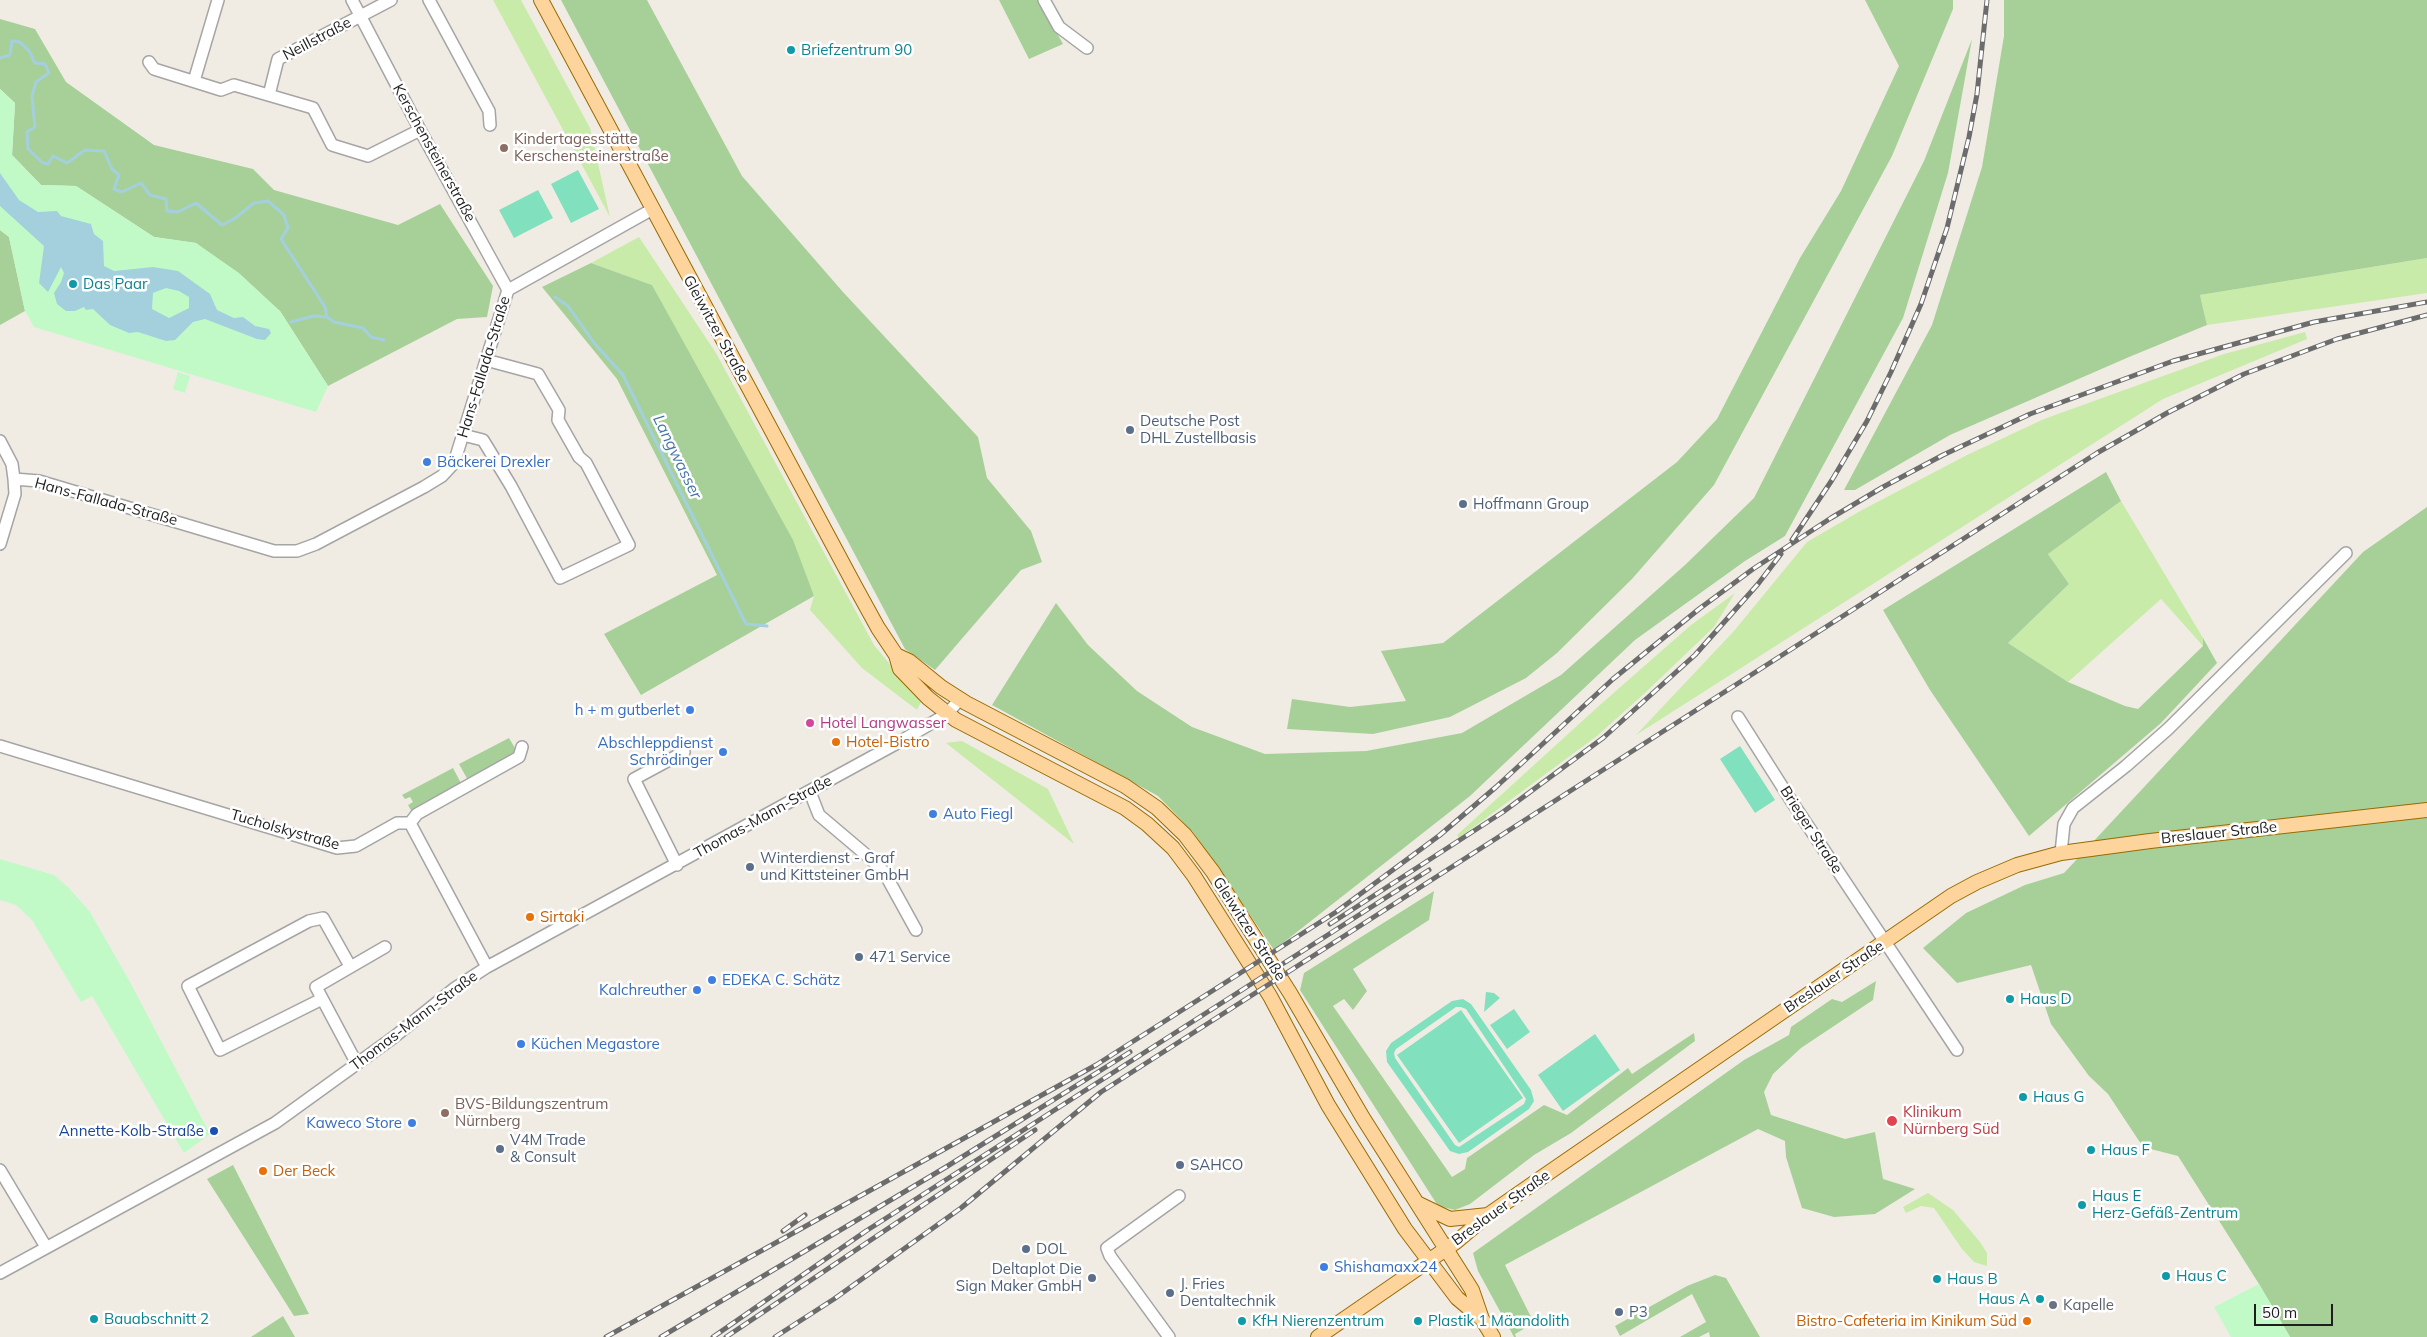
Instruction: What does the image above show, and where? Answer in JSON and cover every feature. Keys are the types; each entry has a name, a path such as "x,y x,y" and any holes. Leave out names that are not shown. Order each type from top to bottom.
{"main road":[{"name":"Gleiwitzer Straße","path":"540,0 873,620 896,655 904,675 947,714 969,728 1125,808 1147,824 1173,848 1194,876 1266,989 1328,1105 1428,1261 1457,1298 1482,1319"},
{"name":"Gleiwitzer Straße","path":"896,655 909,661 930,679 960,699 1117,782 1157,808 1185,835 1205,861 1278,974 1339,1078 1472,1290 1482,1319 1493,1337"},
{"name":"Breslauer Straße","path":"1318,1337 1428,1261 1488,1215 1951,896 1977,882 2017,865 2061,853 2150,841 2427,810"},
{"path":"1416,1202 1450,1219 1488,1215"}],"street":[{"path":"194,81 218,0"},
{"name":"Kerschensteinerstraße","path":"352,0 420,130 508,290"},
{"path":"361,16 391,0"},
{"path":"429,0 489,111 490,124"},
{"path":"1044,0 1059,27 1087,48"},
{"name":"Neillstraße","path":"269,95 278,59 361,16"},
{"path":"150,62 154,69 221,90 234,84 313,108 332,145 368,156 420,130"},
{"name":"Hans-Fallada-Straße","path":"14,479 39,481 274,551 297,550 316,544 442,476 454,463 508,290 652,210"},
{"path":"462,435 483,440 511,486 560,578 629,545 586,464 579,457 558,420 559,410 538,374 486,360"},
{"name":"Hans-Fallada-Straße","path":"0,442 12,464 15,494 0,544"},
{"path":"2061,853 2064,824 2072,808 2126,766 2168,729 2346,553"},
{"name":"Thomas-Mann-Straße","path":"0,1273 275,1123 357,1064 454,988 487,967 810,792 947,714 960,699"},
{"name":"Brieger Straße","path":"1738,716 1797,810 1956,1050"},
{"name":"Tucholskystraße","path":"0,746 337,848 356,846 397,823 410,823"},
{"path":"487,967 410,823 417,814 519,757 522,746"},
{"path":"678,864 634,779 684,752"},
{"path":"810,792 819,815 884,872 916,930"},
{"path":"322,999 220,1050 188,986 309,921 323,918 350,966"},
{"path":"357,1064 316,987 385,947"},
{"path":"0,1170 46,1247"},
{"path":"1169,1337 1110,1256 1107,1248 1179,1196"}],"green space":[{"path":"493,0 521,0 590,128 610,217"},
{"path":"561,0 647,0 742,176 843,292 978,437 987,478 1031,531 1042,562 1021,570 935,670 905,649"},
{"path":"999,0 1039,0 1063,44 1029,59"},
{"path":"1865,0 1953,0 1953,9 1892,156 1714,485 1632,579 1557,653 1526,678 1450,717 1373,734 1287,729 1292,699 1350,707 1406,701 1381,651 1443,643 1677,462 1717,419 1800,258 1841,191 1899,66"},
{"path":"2004,0 2427,0 2427,258 2200,295 2207,325 1950,435 1855,490 1844,490 1932,325 1982,167 2004,36"},
{"path":"0,19 35,29 66,82 154,145 253,169 274,190 398,225 440,204 493,286 487,317 457,319 328,386 280,311 196,243 154,237 76,186 41,185 12,155 15,103 0,89"},
{"path":"1972,39 1948,173 1903,318 1785,536 1745,561 1635,640 1470,796 1274,950 1193,832 1158,796 992,705 1056,603 1088,645 1137,691 1192,727 1265,754 1366,751 1462,733 1561,675 1685,565 1754,498 1924,161"},
{"path":"0,89 15,103 12,155 41,185 76,186 154,237 196,243 239,273 280,311 328,386 316,412 34,327 25,311 9,237 0,230"},
{"path":"578,170 599,209 571,223 551,184"},
{"path":"538,190 553,218 514,238 499,210"},
{"path":"0,230 9,237 25,311 0,325"},
{"path":"639,237 716,353 874,645 921,702 917,710 862,668 810,610 814,596 652,285 591,263"},
{"path":"2427,258 2427,293 2207,325 2200,295"},
{"path":"591,263 652,285 793,540 814,596 641,695 604,634 717,575 617,379 542,287"},
{"path":"2305,332 2307,339 2163,399 1636,735 1734,631 1807,542 1862,510 1967,455 2044,419 2224,354"},
{"path":"178,372 190,376 185,393 173,389"},
{"path":"2106,472 2121,501 2048,554 2069,584 2008,643 2068,682 2125,706 2138,709 2203,646 2203,638 2217,663 2161,723 2029,836 1930,690 1883,610"},
{"path":"2121,501 2203,638 2203,646 2161,599 2068,682 2008,643 2069,584 2048,554"},
{"path":"2427,507 2427,1337 2290,1337 2259,1284 2178,1156 2143,1147 2108,1094 2089,1076 2051,1024 2031,965 1957,983 1923,948 1966,913 2025,885 2064,873 2363,552"},
{"path":"1735,593 1714,627 1597,736 1459,838 1457,835 1601,704 1691,625"},
{"path":"509,738 519,755 469,782 459,764"},
{"path":"962,741 1048,789 1074,844 946,743"},
{"path":"1740,746 1775,800 1755,813 1720,759"},
{"path":"453,768 462,785 412,812 408,805 413,802 410,797 405,799 402,795"},
{"path":"0,859 54,875 69,888 90,912 130,982 210,1134 184,1153 92,996 81,1002 32,920 16,905 0,900"},
{"path":"1434,891 1429,920 1353,969 1367,991 1353,1010 1344,999 1333,1006 1452,1177 1465,1169 1467,1158 1544,1105 1567,1115 1628,1068 1632,1074 1694,1033 1695,1041 1571,1133 1534,1155 1470,1204 1455,1210 1438,1206 1300,990 1304,973"},
{"path":"1876,981 1873,1000 1801,1048 1773,1074 1764,1092 1771,1115 1845,1139 1875,1132 1883,1179 1915,1189 1875,1214 1834,1217 1802,1208 1786,1157 1785,1141 1758,1129 1505,1265 1534,1323 1515,1334 1516,1337 1514,1337 1478,1271 1473,1253 1744,1060 1789,1035 1791,1027 1832,999 1842,1002"},
{"path":"1486,992 1494,993 1500,998 1484,1012"},
{"path":"1463,999 1471,1004 1531,1090 1534,1101 1529,1109 1468,1152 1459,1154 1450,1151 1387,1062 1386,1051 1391,1043 1452,1001","holes":["1456,1007 1466,1009 1526,1099 1524,1104 1459,1147 1455,1145 1395,1058 1394,1053 1396,1049"]},
{"path":"1514,1009 1530,1032 1507,1049 1490,1025"},
{"path":"1461,1010 1523,1098 1459,1143 1397,1055"},
{"path":"1595,1034 1620,1070 1563,1111 1538,1075"},
{"path":"233,1165 309,1314 294,1316 207,1179"},
{"path":"1928,1193 1953,1210 1980,1242 1987,1253 1987,1266 1974,1262 1962,1249 1934,1208 1921,1206 1906,1213 1903,1207"},
{"path":"1715,1275 1726,1278 1760,1337 1710,1337 1709,1332 1699,1337 1680,1337 1706,1322 1692,1294 1620,1336 1615,1326 1687,1286"},
{"path":"2259,1284 2290,1337 2231,1337 2214,1307"},
{"path":"283,1316 295,1337 251,1337"}],"water":[{"path":"0,173 19,200 38,212 57,211 61,216 91,224 94,234 103,241 104,266 114,271 153,267 178,271 210,294 217,310 234,318 243,317 255,326 269,329 271,333 265,340 257,339 205,319 193,322 175,340 166,341 138,332 129,333 110,325 93,309 86,310 84,307 75,311 66,311 57,304 54,293 64,273 61,267 48,292 39,283 44,246 0,206","holes":["166,288 179,291 189,297 189,308 169,318 152,309 153,293"]}],"waterway":[{"name":"Langwasser","path":"0,58 10,55 12,41 20,42 29,51 35,63 45,64 49,73 36,82 32,96 35,127 27,132 28,149 43,163 48,164 53,156 67,163 85,150 104,151 112,169 119,175 114,189 122,192 141,183 150,195 166,199 167,211 178,212 196,203 222,225 234,219 254,203 268,201 284,215 288,228 281,239 325,307 327,317"},
{"name":"Langwasser","path":"555,297 568,306 595,344 623,375 746,624 767,626"},
{"name":"Langwasser","path":"291,322 314,316 327,317 334,322 363,328 371,337 384,340"}],"railway":[{"path":"1792,540 1832,480 1867,421 1921,304 1947,228 1969,137 1977,94 1987,0"},
{"path":"606,1337 1096,1065 1336,912 1440,835 1496,787 1613,679 1699,609 1753,569 1831,518 1883,487 1943,455 2030,414 2173,361 2314,322 2427,302"},
{"path":"775,1337 834,1299 961,1208 1101,1092 2097,453 2167,413 2244,374 2337,339 2427,315"},
{"path":"1330,924 1503,812 1603,738 1695,655 1758,584 1781,554"},
{"path":"713,1337 866,1231 1429,870"},
{"path":"661,1337 946,1167 1130,1052"},
{"path":"726,1337 1035,1130"},
{"path":"783,1231 805,1215"}],"place":[{"name":"Briefzentrum 90","path":"791,50"},
{"name":"Kindertagesstätte Kerschensteinerstraße","path":"504,148"},
{"name":"Das Paar","path":"73,284"},
{"name":"Deutsche Post DHL Zustellbasis","path":"1130,430"},
{"name":"Bäckerei Drexler","path":"427,462"},
{"name":"Hoffmann Group","path":"1463,504"},
{"name":"h + m gutberlet","path":"690,710"},
{"name":"Hotel Langwasser","path":"810,723"},
{"name":"Hotel-Bistro","path":"836,742"},
{"name":"Abschleppdienst Schrödinger","path":"723,752"},
{"name":"Auto Fiegl","path":"933,814"},
{"name":"Winterdienst - Graf und Kittsteiner GmbH","path":"750,867"},
{"name":"Sirtaki","path":"530,917"},
{"name":"471 Service","path":"859,957"},
{"name":"EDEKA C. Schätz","path":"712,980"},
{"name":"Kalchreuther","path":"697,990"},
{"name":"Haus D","path":"2010,999"},
{"name":"Küchen Megastore","path":"521,1044"},
{"name":"Haus G","path":"2023,1097"},
{"name":"BVS-Bildungszentrum Nürnberg","path":"445,1113"},
{"name":"Klinikum Nürnberg Süd","path":"1892,1121"},
{"name":"Kaweco Store","path":"412,1123"},
{"name":"Annette-Kolb-Straße","path":"214,1131"},
{"name":"V4M Trade & Consult","path":"500,1149"},
{"name":"Haus F","path":"2091,1150"},
{"name":"SAHCO","path":"1180,1165"},
{"name":"Der Beck","path":"263,1171"},
{"name":"Haus E Herz-Gefäß-Zentrum","path":"2082,1205"},
{"name":"DOL","path":"1026,1249"},
{"name":"Shishamaxx24","path":"1324,1267"},
{"name":"Haus C","path":"2166,1276"},
{"name":"Deltaplot Die Sign Maker GmbH","path":"1092,1278"},
{"name":"Haus B","path":"1937,1279"},
{"name":"J. Fries Dentaltechnik","path":"1170,1293"},
{"name":"Haus A","path":"2040,1299"},
{"name":"Kapelle","path":"2053,1305"},
{"name":"P3","path":"1619,1312"},
{"name":"Bauabschnitt 2","path":"94,1319"},
{"name":"KfH Nierenzentrum","path":"1242,1321"},
{"name":"Plastik 1 Mäandolith","path":"1418,1321"},
{"name":"Bistro-Cafeteria im Kinikum Süd","path":"2027,1321"}]}
